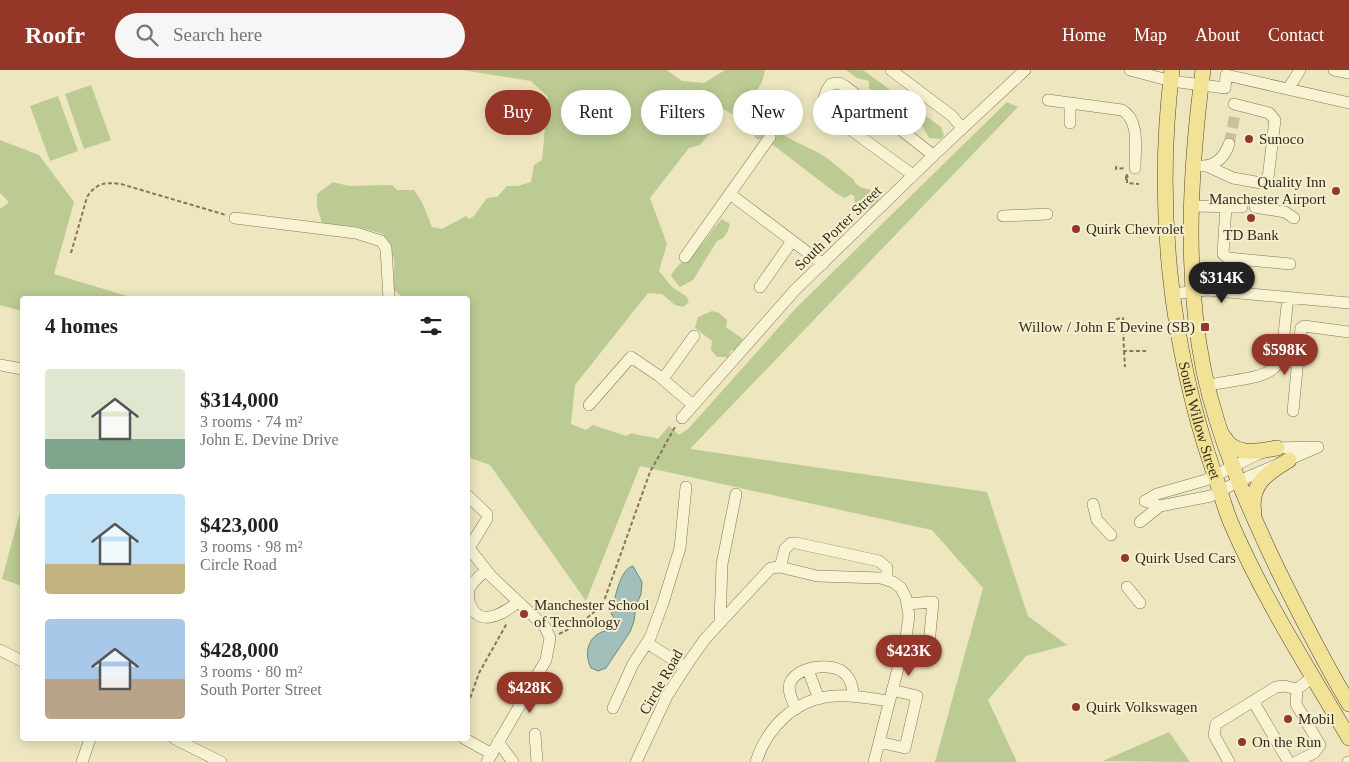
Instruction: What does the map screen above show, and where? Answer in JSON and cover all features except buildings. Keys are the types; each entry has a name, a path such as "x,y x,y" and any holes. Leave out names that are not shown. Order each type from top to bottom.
{"main road":[{"name":"South Willow Street","path":"1203,70 1200,166 1192,206 1194,290 1208,385 1221,434 1256,522 1308,630 1349,704"},
{"name":"South Willow Street","path":"1172,75 1166,170 1168,241 1172,294 1186,381 1198,428 1230,521 1250,564 1349,738"},
{"path":"1221,434 1226,442 1238,450 1250,452 1276,448"},
{"path":"1256,522 1253,500 1256,488 1267,473 1289,460"}],"street":[{"path":"891,70 952,116 962,128"},
{"name":"South Porter Street","path":"682,418 796,290 913,175 1025,70"},
{"path":"1130,70 1172,75 1201,86 1225,88"},
{"path":"1288,89 1300,70"},
{"path":"1334,70 1349,74"},
{"path":"1200,166 1232,178 1261,183 1268,178 1275,120 1269,113 1235,110 1225,88 1226,72 1349,103"},
{"path":"913,175 829,114 824,99 826,90 831,84 839,83 845,86 933,156"},
{"path":"1048,100 1122,110 1130,115 1134,125 1129,173"},
{"path":"1070,103 1070,123"},
{"path":"685,257 770,137"},
{"path":"1200,166 1221,159 1229,144"},
{"path":"730,194 823,264"},
{"path":"1192,206 1242,207"},
{"path":"1226,206 1223,254 1228,258 1290,264"},
{"path":"1255,207 1285,212 1294,218"},
{"path":"1003,216 1047,214"},
{"path":"236,218 356,233 381,241 386,248 389,296"},
{"path":"760,287 792,241"},
{"path":"1172,294 1194,290 1349,303"},
{"path":"1208,385 1255,377 1265,374 1277,366 1283,348 1288,298"},
{"path":"1293,411 1301,328 1304,326 1349,332"},
{"path":"663,380 694,336"},
{"path":"588,405 631,357 694,405"},
{"path":"0,365 20,369"},
{"path":"1140,522 1160,506 1211,496 1239,481 1318,447 1276,448 1233,465 1215,475 1157,494 1145,500 1160,506"},
{"path":"613,708 633,664 647,642 660,611 680,548 686,487"},
{"path":"720,622 722,564 736,494"},
{"path":"470,498 487,514 487,519 470,545"},
{"path":"1094,504 1097,520 1111,535"},
{"path":"874,762 904,646 908,616 907,604 901,588 887,579 816,576 780,567 785,549 791,543 796,543 879,561 887,568 887,579"},
{"path":"468,741 489,758 546,660 550,638 545,627 517,603 470,550"},
{"name":"Circle Road","path":"636,762 667,696 685,668 720,622 767,572 771,568 780,567"},
{"path":"470,589 472,584 486,570"},
{"path":"1127,587 1140,603"},
{"path":"904,646 924,648 928,644 933,602 907,604"},
{"path":"470,605 476,614 486,618 499,615 517,603"},
{"path":"647,642 685,668"},
{"path":"0,650 20,660"},
{"path":"796,709 790,695 790,683 797,675 816,668 832,667 842,671 850,679 854,696"},
{"path":"808,670 819,699"},
{"path":"1227,759 1214,736 1216,724 1276,687 1284,686 1297,689 1314,677"},
{"path":"1253,702 1290,761 1314,753 1320,745 1296,704 1297,689"},
{"path":"756,762 770,731 780,720 796,709 819,699 832,696 917,696 905,748 879,742"},
{"path":"535,734 537,762"},
{"path":"82,762 89,741"},
{"path":"179,741 221,762"},
{"path":"498,742 513,762"}],"path":[{"path":"1129,173 1127,183 1139,184"},
{"path":"71,253 87,197 92,190 106,182 120,184 236,218"},
{"path":"1116,319 1123,318 1125,367"},
{"path":"1124,351 1146,351"},
{"path":"550,638 584,621 596,612 604,601 650,472 682,418"},
{"path":"470,698 479,673 510,618"}],"green space":[{"path":"462,70 667,70 682,81 704,83 725,70 765,70 757,90 733,90 733,115 723,109 723,90 641,90 641,135 709,135 700,145 689,148 650,198 667,244 659,271 672,287 686,296 689,302 683,307 675,305 662,294 648,293 575,385 571,424 586,430 593,425 626,436 632,433 658,439 669,426 679,435 689,428 796,308 1007,102 1018,107 690,449 987,492 1028,616 1067,645 1026,656 988,700 1017,762 935,762 983,588 932,530 640,466 586,601 490,465 470,458 470,296 401,296 394,290 394,258 383,234 358,227 322,223 317,207 317,194 333,182 349,186 392,185 397,190 414,190 422,202 432,227 442,229 466,216 469,219 474,216 487,198 497,197 507,186 518,186 531,182 534,165 542,160 544,135 551,135 551,90 541,90 531,81"},
{"path":"846,70 863,70 890,90 872,90 869,88 869,81 857,78"},
{"path":"91,85 111,140 84,149 65,94"},
{"path":"58,96 78,151 50,161 30,106"},
{"path":"926,116 941,127 944,136 941,139 929,138 926,132"},
{"path":"753,135 784,135 825,157 853,179 855,183 876,192 880,198 871,208 862,209 854,202 855,197 851,194 845,198 837,194 764,138 758,140"},
{"path":"0,140 39,155 74,202 54,274 127,296 20,296 20,310 0,305 0,209 9,202 0,193"},
{"path":"722,219 730,224 726,235 717,241 693,280 680,287 671,276 674,271 702,244"},
{"path":"712,311 719,313 727,320 726,327 743,339 735,350 731,350 728,357 717,357 711,350 712,341 695,328 698,317"},
{"path":"20,512 20,585 2,579"},
{"path":"1169,732 1190,762 1103,761"}],"water":[{"path":"633,566 642,582 634,621 630,632 606,668 598,671 591,668 589,663 589,646 594,637 599,633 616,628 617,623 611,613 616,594 624,573"}],"tunnel":[{"path":"1229,144 1235,115"}],"place":[{"name":"Sunoco","path":"1249,139"},
{"name":"Quality Inn Manchester Airport","path":"1336,191"},
{"name":"TD Bank","path":"1251,218"},
{"name":"Quirk Chevrolet","path":"1076,229"},
{"name":"Willow / John E Devine (SB)","path":"1205,327"},
{"name":"Quirk Used Cars","path":"1125,558"},
{"name":"Manchester School of Technology","path":"524,614"},
{"name":"Quirk Volkswagen","path":"1076,707"},
{"name":"Mobil","path":"1288,719"},
{"name":"On the Run","path":"1242,742"}]}
